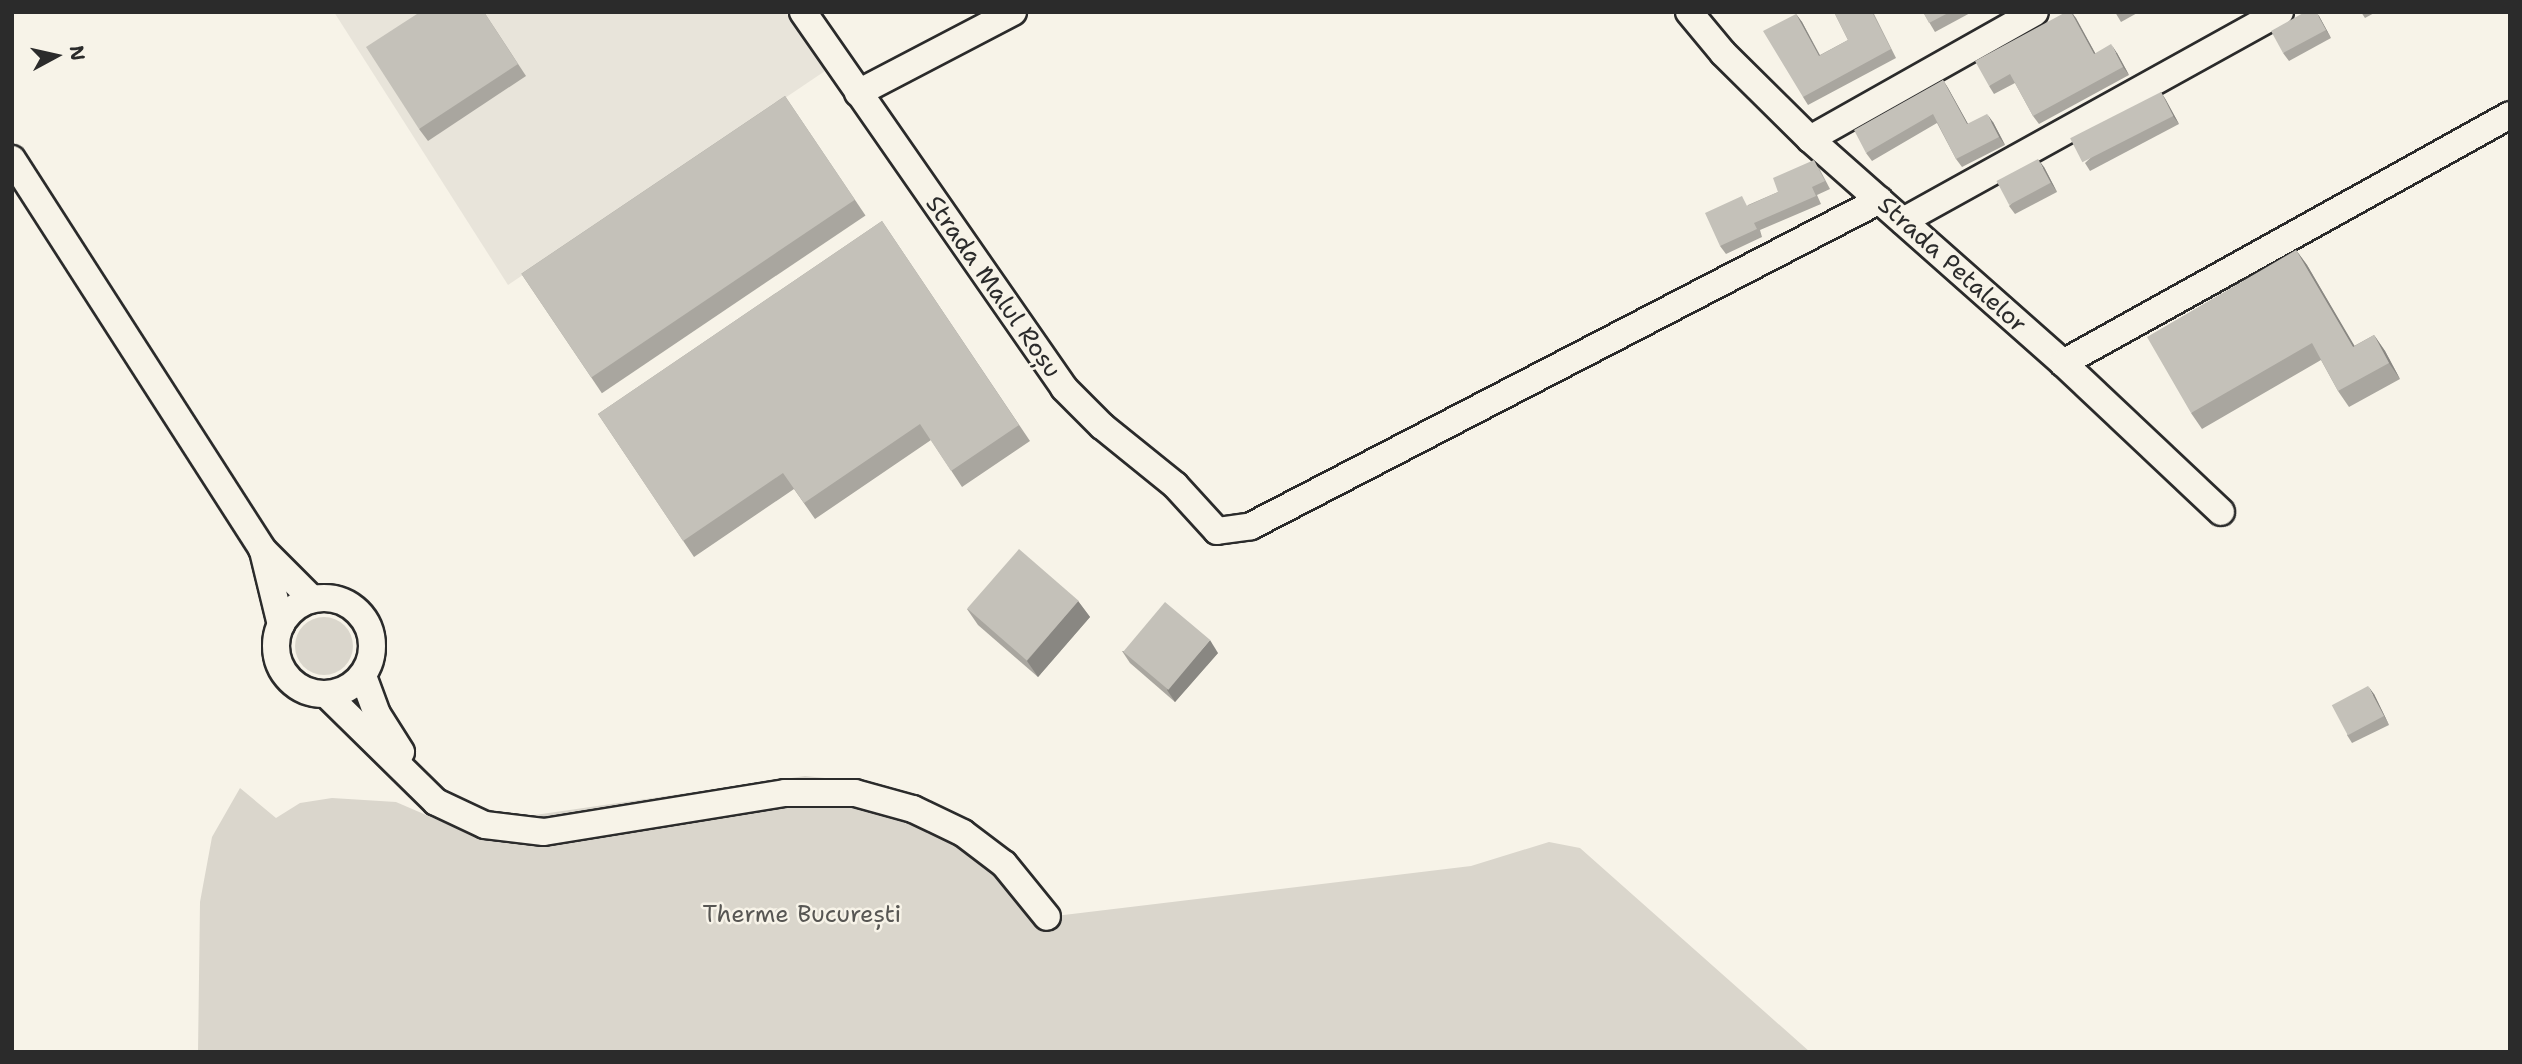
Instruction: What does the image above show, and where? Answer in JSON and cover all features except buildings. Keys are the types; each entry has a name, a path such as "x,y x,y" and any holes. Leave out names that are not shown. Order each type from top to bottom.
{"street":[{"name":"Strada Malul Roșu","path":"803,12 1065,388 1102,426 1175,485 1217,531 1251,526 1880,200"},
{"path":"859,93 1013,12"},
{"name":"Strada Petalelor","path":"1689,12 1723,53 1810,139 2063,363 2221,512"},
{"path":"1810,139 2035,12"},
{"path":"1903,221 2280,12"},
{"path":"2063,363 2510,115"},
{"path":"12,159 262,549 312,599"},
{"path":"262,549 281,625"},
{"path":"312,599 343,601 365,622 371,655 362,676 346,690 328,696 308,694 287,674 276,645 281,625 299,604 312,599"},
{"path":"362,676 390,738 436,802"},
{"path":"328,696 436,802 485,825 529,832 785,793 865,795 913,809 963,833 1004,864 1047,917"}],"shaded area":[{"path":"334,12 786,12 825,71 508,285"}],"green space":[{"path":"324,617 340,622 348,630 353,646 348,662 340,670 324,675 308,670 300,662 295,646 300,630 308,622"},
{"name":"Therme București","path":"805,776 865,782 900,793 1047,917 1471,866 1549,842 1580,848 1810,1052 198,1052 200,902 212,837 240,788 276,818 300,803 332,798 396,802 447,824 466,801 514,818"}]}
